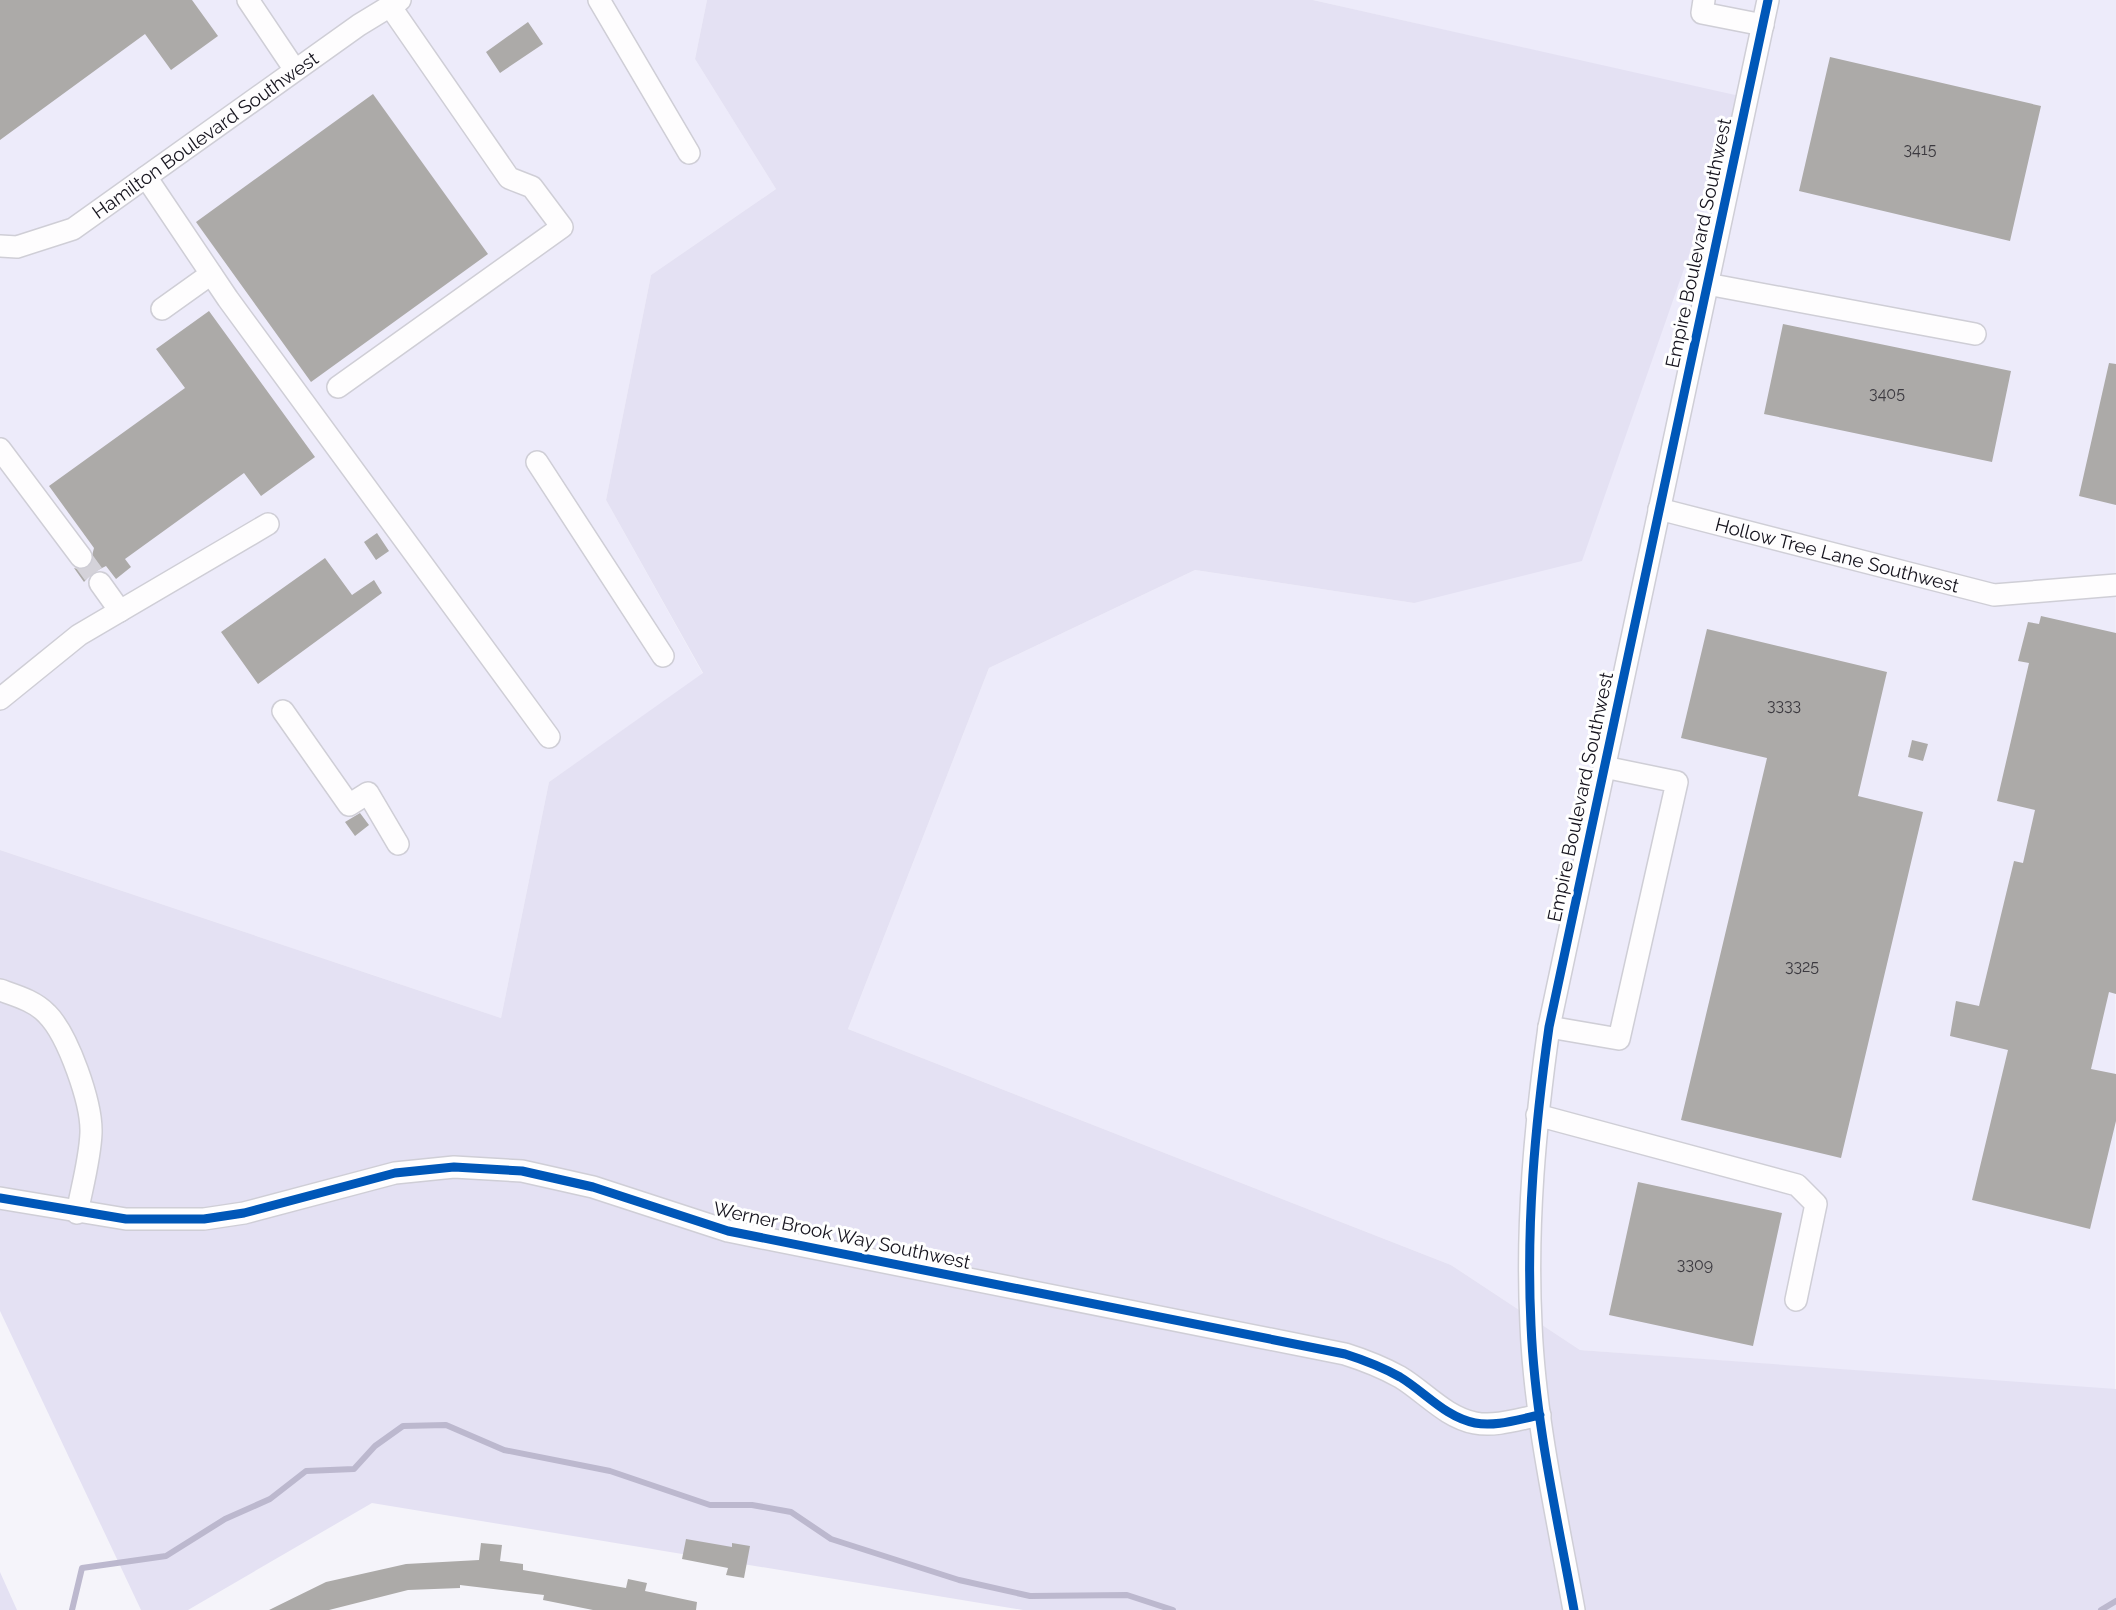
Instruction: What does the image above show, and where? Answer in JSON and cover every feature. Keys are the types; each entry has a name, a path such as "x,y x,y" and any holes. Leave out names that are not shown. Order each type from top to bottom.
{"street":[{"path":"247,0 295,71"},
{"path":"598,0 689,153"},
{"path":"1704,0 1702,13 1763,25"},
{"name":"Empire Boulevard Southwest","path":"1574,1610 1540,1415 1531,1326 1529,1220 1537,1115 1549,1027 1768,0"},
{"path":"338,387 562,227 532,187 509,178 395,3"},
{"name":"Hamilton Boulevard Southwest","path":"0,246 17,247 73,229 395,3"},
{"path":"146,177 211,274 549,737"},
{"path":"162,309 211,274"},
{"path":"1707,284 1975,334"},
{"path":"0,449 81,557"},
{"path":"537,462 663,656"},
{"name":"Hollow Tree Lane Southwest","path":"1659,509 1994,595 2116,586"},
{"path":"0,699 79,635 268,524"},
{"path":"100,583 120,611"},
{"path":"283,711 349,805 368,793 398,844"},
{"path":"1549,1027 1619,1039 1677,782 1604,767"},
{"path":"0,990 26,999 47,1013 61,1031 90,1112 91,1135 77,1213"},
{"path":"1537,1115 1797,1185 1807,1192 1816,1204 1796,1300"},
{"name":"Werner Brook Way Southwest","path":"0,1198 77,1213 126,1219 204,1219 244,1213 396,1173 454,1167 522,1171 593,1187 728,1231 1345,1354 1383,1368 1452,1415 1475,1423 1494,1424 1540,1415"}],"shaded area":[{"path":"0,0 707,0 695,59 776,189 651,275 606,500 703,674 549,782 501,1018 0,850"},
{"path":"707,0 1313,0 1744,97 1582,561 1414,603 1195,570 989,668 848,1029 1451,1265 1580,1350 2116,1389 2116,1610 1023,1610 372,1503 188,1610 141,1610 0,1311 0,850 501,1018 549,782 703,673 606,500 651,275 776,189 695,59"},
{"path":"1313,0 2116,0 2115,1390 1580,1350 1451,1265 848,1029 989,668 1195,570 1414,603 1743,98"},
{"path":"0,1572 17,1610 0,1610"}],"building":[{"path":"0,0 192,0 218,36 171,70 145,34 0,140"},
{"path":"528,22 543,44 500,73 486,52"},
{"path":"1830,57 2041,106 2010,241 1799,191"},
{"path":"373,94 488,254 311,382 196,222"},
{"path":"209,311 315,457 261,496 244,473 125,559 131,567 116,579 106,566 92,573 84,582 74,568 82,570 89,567 94,548 49,486 185,388 156,349"},
{"path":"1783,324 2011,371 1992,462 1764,414"},
{"path":"2109,363 2116,364 2116,505 2079,496"},
{"path":"377,533 389,551 376,560 364,542"},
{"path":"325,558 352,595 374,580 382,593 258,684 221,632"},
{"path":"2041,616 2116,633 2116,994 2109,992 2091,1069 2116,1074 2116,1121 2090,1229 1972,1200 2008,1050 1950,1036 1956,1001 1979,1006 2014,861 2023,863 2035,810 1997,801 2029,663 2018,661 2028,622 2039,624"},
{"path":"1707,629 1887,672 1858,796 1923,812 1841,1158 1681,1120 1767,758 1681,738"},
{"path":"1912,740 1928,744 1923,761 1908,757"},
{"path":"360,813 369,825 355,836 345,822"},
{"path":"1638,1182 1782,1213 1753,1346 1609,1315"},
{"path":"686,1539 732,1547 732,1543 750,1546 744,1578 726,1575 728,1568 682,1559"},
{"path":"481,1543 502,1545 500,1561 523,1564 523,1570 626,1588 628,1579 647,1583 645,1591 697,1602 696,1610 593,1610 543,1600 544,1595 460,1585 460,1588 408,1590 329,1610 269,1610 326,1582 406,1564 479,1560"}],"waterway":[{"path":"72,1610 82,1568 166,1556 225,1519 270,1499 306,1471 354,1469 375,1446 403,1426 446,1425 504,1450 610,1471 710,1505 752,1505 791,1512 831,1539 959,1580 1030,1596 1127,1595 1173,1610"},
{"path":"2101,1610 2116,1601"}],"tunnel":[{"path":"81,557 100,583"}],"cycle path":[{"path":"1574,1610 1542,1433 1531,1325 1531,1212 1544,1064 1549,1027 1768,0"},
{"path":"0,1198 126,1219 204,1219 244,1213 395,1173 454,1167 522,1171 593,1187 728,1231 1345,1354 1393,1373 1445,1410 1475,1423 1499,1423 1540,1415"}]}
